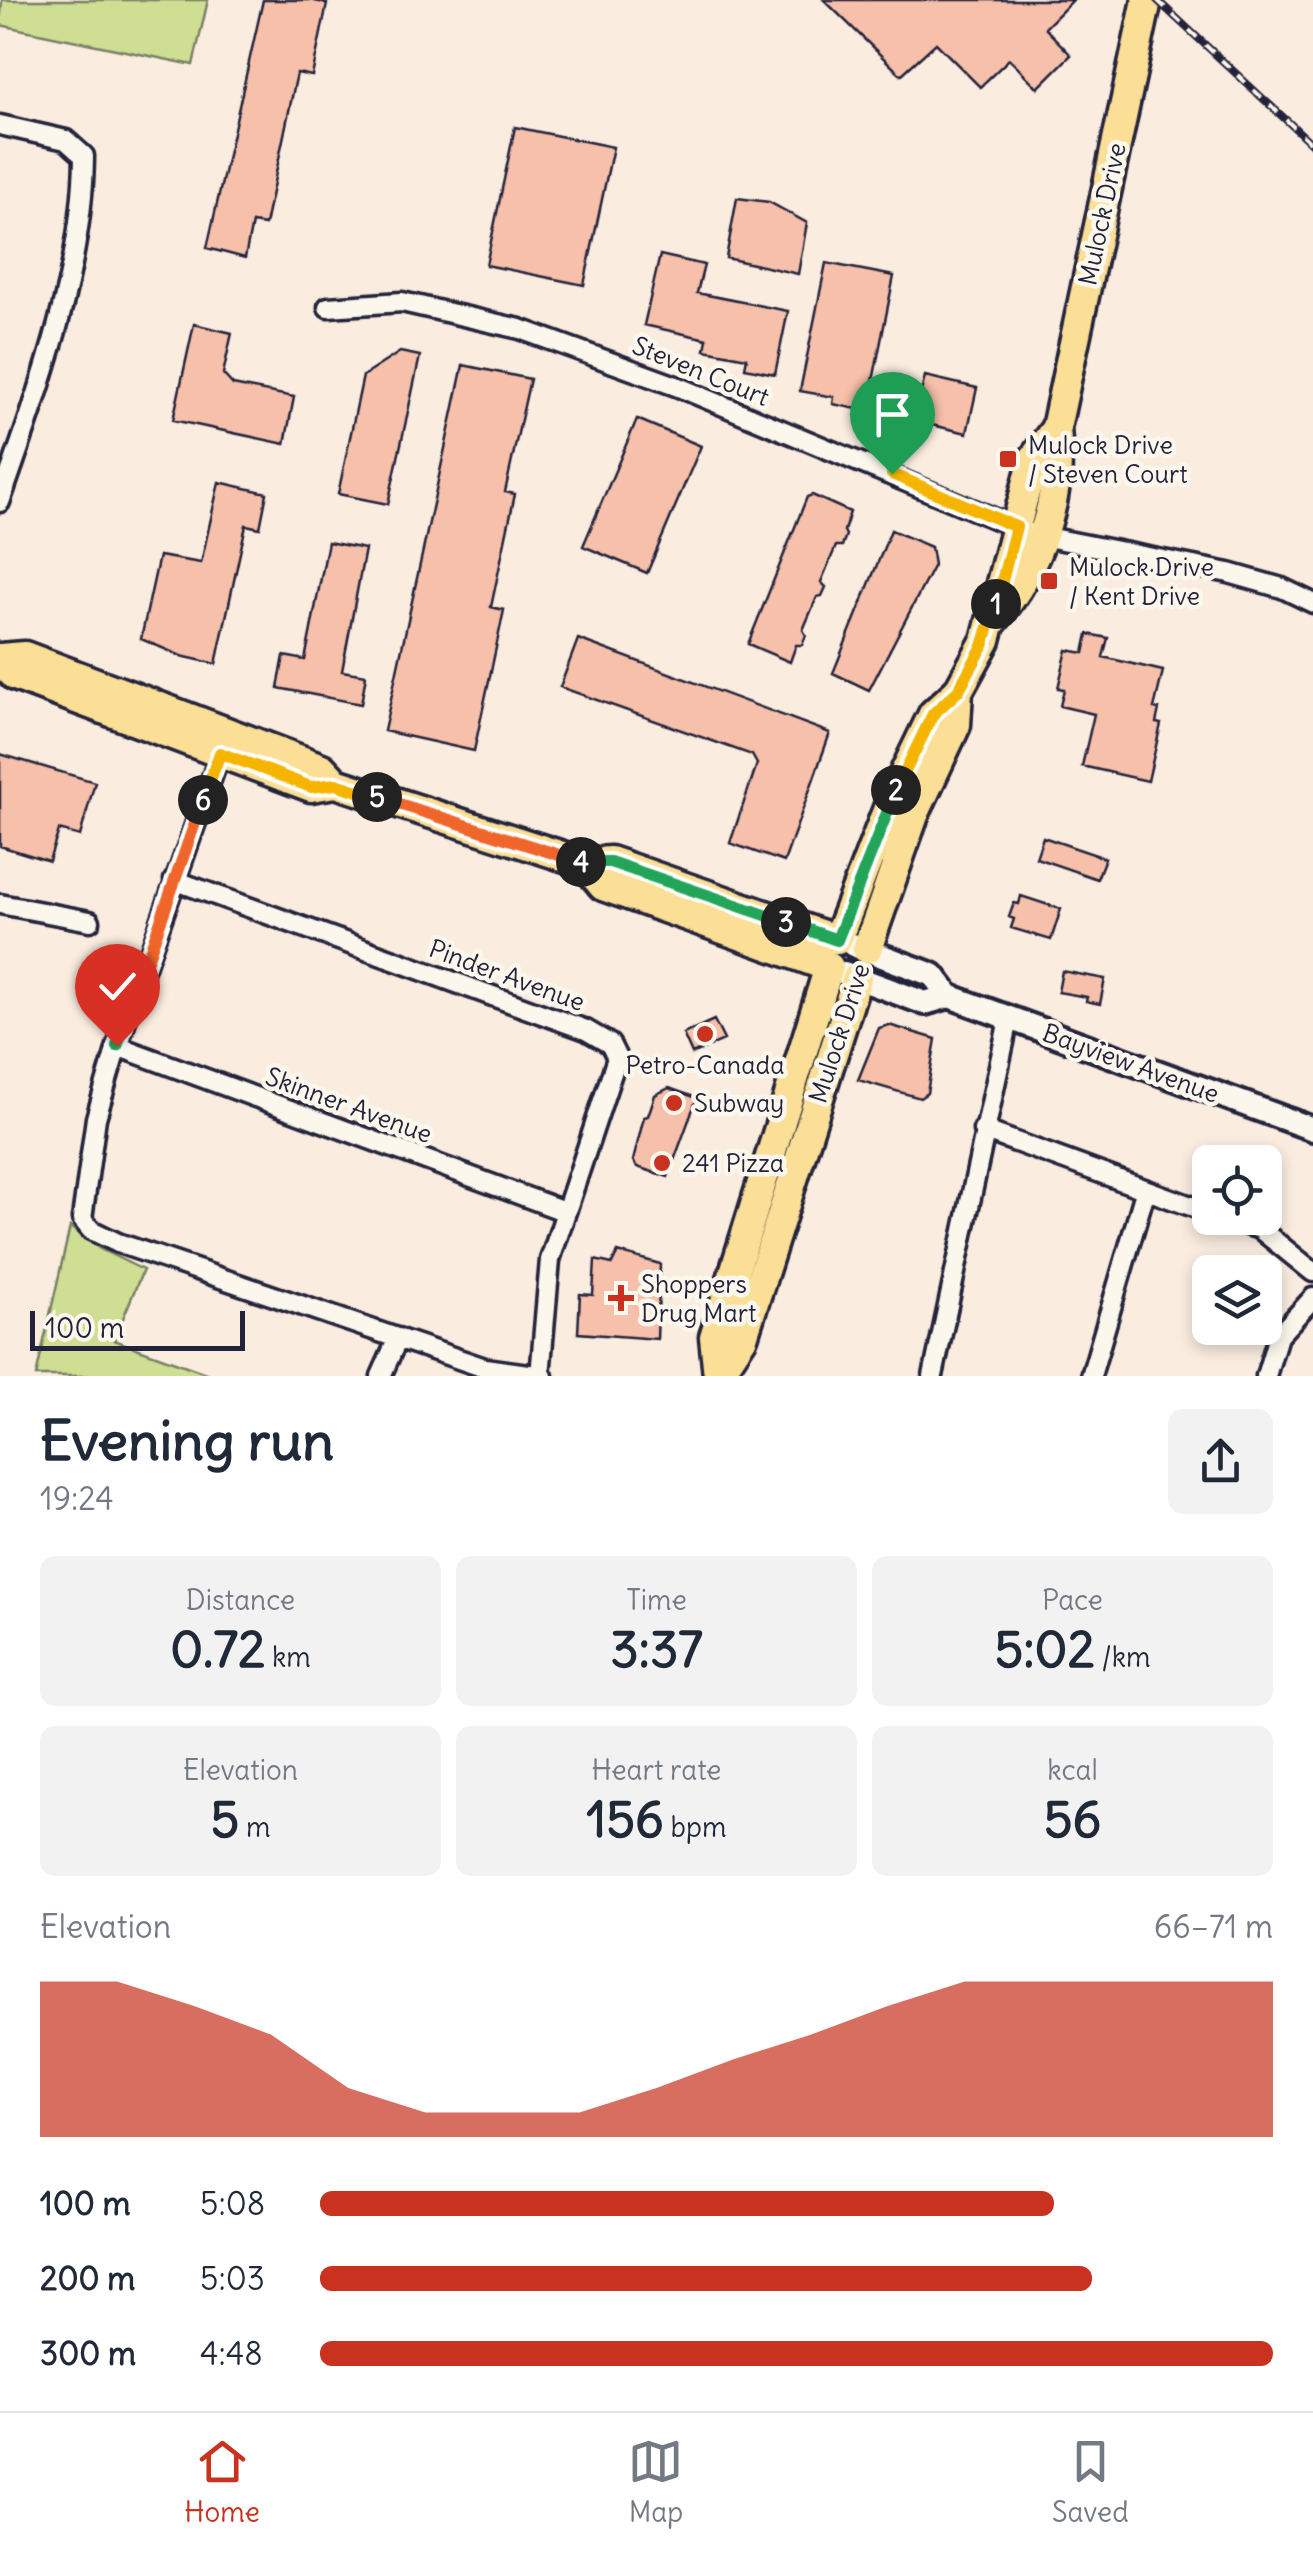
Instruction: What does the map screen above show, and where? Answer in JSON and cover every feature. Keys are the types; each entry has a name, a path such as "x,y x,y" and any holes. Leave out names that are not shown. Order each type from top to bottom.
{"main road":[{"name":"Mulock Drive","path":"718,1375 714,1337 837,940 890,803 933,714 958,691 994,621 999,584 1029,530 1034,458 1056,428 1146,0"},
{"path":"0,659 25,656 224,744 322,768 336,784 584,863 610,862 837,940"},
{"name":"Mulock Drive","path":"718,1375 744,1337 866,949 914,815 956,725 958,691"},
{"path":"584,863 603,886 829,967"},
{"name":"Bayview Avenue","path":"837,940 933,975 950,996 1313,1129"},
{"name":"Bayview Avenue","path":"829,967 925,1003 950,996"}],"street":[{"path":"0,125 66,140 84,156 84,195 46,372 0,502"},
{"name":"Steven Court","path":"328,307 402,302 520,329 676,386 1029,530 1229,572 1282,588 1313,603"},
{"path":"224,744 117,1046 96,1118 82,1220 90,1230 118,1243 484,1368 541,1376"},
{"name":"Pinder Avenue","path":"174,880 586,1030 610,1044 617,1058 614,1070 550,1260 541,1376"},
{"path":"0,904 90,921"},
{"path":"932,1376 1010,1019"},
{"name":"Skinner Avenue","path":"117,1046 564,1210"},
{"path":"983,1130 1192,1207"},
{"path":"1091,1376 1145,1192"},
{"path":"1267,1235 1313,1272"},
{"path":"1266,1376 1278,1336 1313,1298"},
{"path":"381,1376 398,1338"}],"green space":[{"path":"2,0 208,0 193,65 0,25"},
{"path":"70,1227 100,1249 143,1270 114,1340 214,1376 36,1376"}],"building":[{"path":"263,0 327,4 312,76 297,73 265,225 252,223 245,258 207,248"},
{"path":"824,0 1073,0 1045,28 1071,55 1038,88 1009,59 980,87 936,43 901,75"},
{"path":"515,127 613,147 584,285 486,265"},
{"path":"737,198 769,202 807,223 798,274 726,258"},
{"path":"660,255 704,265 697,293 788,311 775,374 745,368 747,358 705,350 707,339 644,325"},
{"path":"826,263 894,276 867,411 833,404 834,397 800,391"},
{"path":"194,324 232,333 223,374 233,385 294,397 285,444 173,420"},
{"path":"400,352 420,356 388,504 338,494 363,376"},
{"path":"463,365 530,379 505,492 515,494 491,607 504,610 474,751 384,731"},
{"path":"925,376 977,388 967,433 905,419 909,399 919,401"},
{"path":"637,419 701,446 647,573 583,546"},
{"path":"219,482 267,493 260,528 246,525 216,664 181,656 141,639 159,556 201,563"},
{"path":"812,495 850,512 842,546 836,546 821,582 826,587 822,596 817,597 803,630 806,635 802,645 796,645 790,662 748,644 807,497"},
{"path":"891,530 931,547 934,565 869,690 833,673"},
{"path":"328,542 365,549 342,671 366,675 361,704 278,688 284,656 305,660"},
{"path":"1088,634 1108,638 1103,657 1163,671 1154,708 1159,709 1156,723 1161,724 1148,781 1082,766 1094,714 1060,706 1064,689 1058,688 1067,650 1084,653"},
{"path":"578,639 830,733 784,862 730,843 757,764 752,755 560,687"},
{"path":"0,754 95,782 80,836 59,830 49,861 0,846"},
{"path":"1043,837 1105,858 1097,879 1036,858"},
{"path":"1021,896 1061,909 1051,940 1011,928 1014,919 1009,917"},
{"path":"1062,971 1105,979 1100,1004 1086,1001 1087,997 1058,992"},
{"path":"714,1020 724,1040 692,1054 683,1034"},
{"path":"889,1025 936,1039 927,1093 920,1098 858,1080 879,1028"},
{"path":"669,1088 697,1098 668,1177 637,1167 633,1161 644,1117 648,1116 655,1095"},
{"path":"618,1252 660,1264 657,1339 578,1333 580,1294 593,1295 595,1260 612,1264"}],"railway":[{"path":"1157,0 1313,145"}],"place":[{"name":"Mulock Drive / Steven Court","path":"1008,459"},
{"name":"Mulock Drive / Kent Drive","path":"1049,581"},
{"name":"Petro-Canada","path":"705,1034"},
{"name":"Subway","path":"674,1103"},
{"name":"241 Pizza","path":"662,1163"},
{"name":"Shoppers Drug Mart","path":"621,1298"}],"route":[{"path":"117,1046 220,753 311,787 336,784 584,863 610,862 837,940 890,803 933,714 958,691 986,640 1016,527 892,474"}]}
